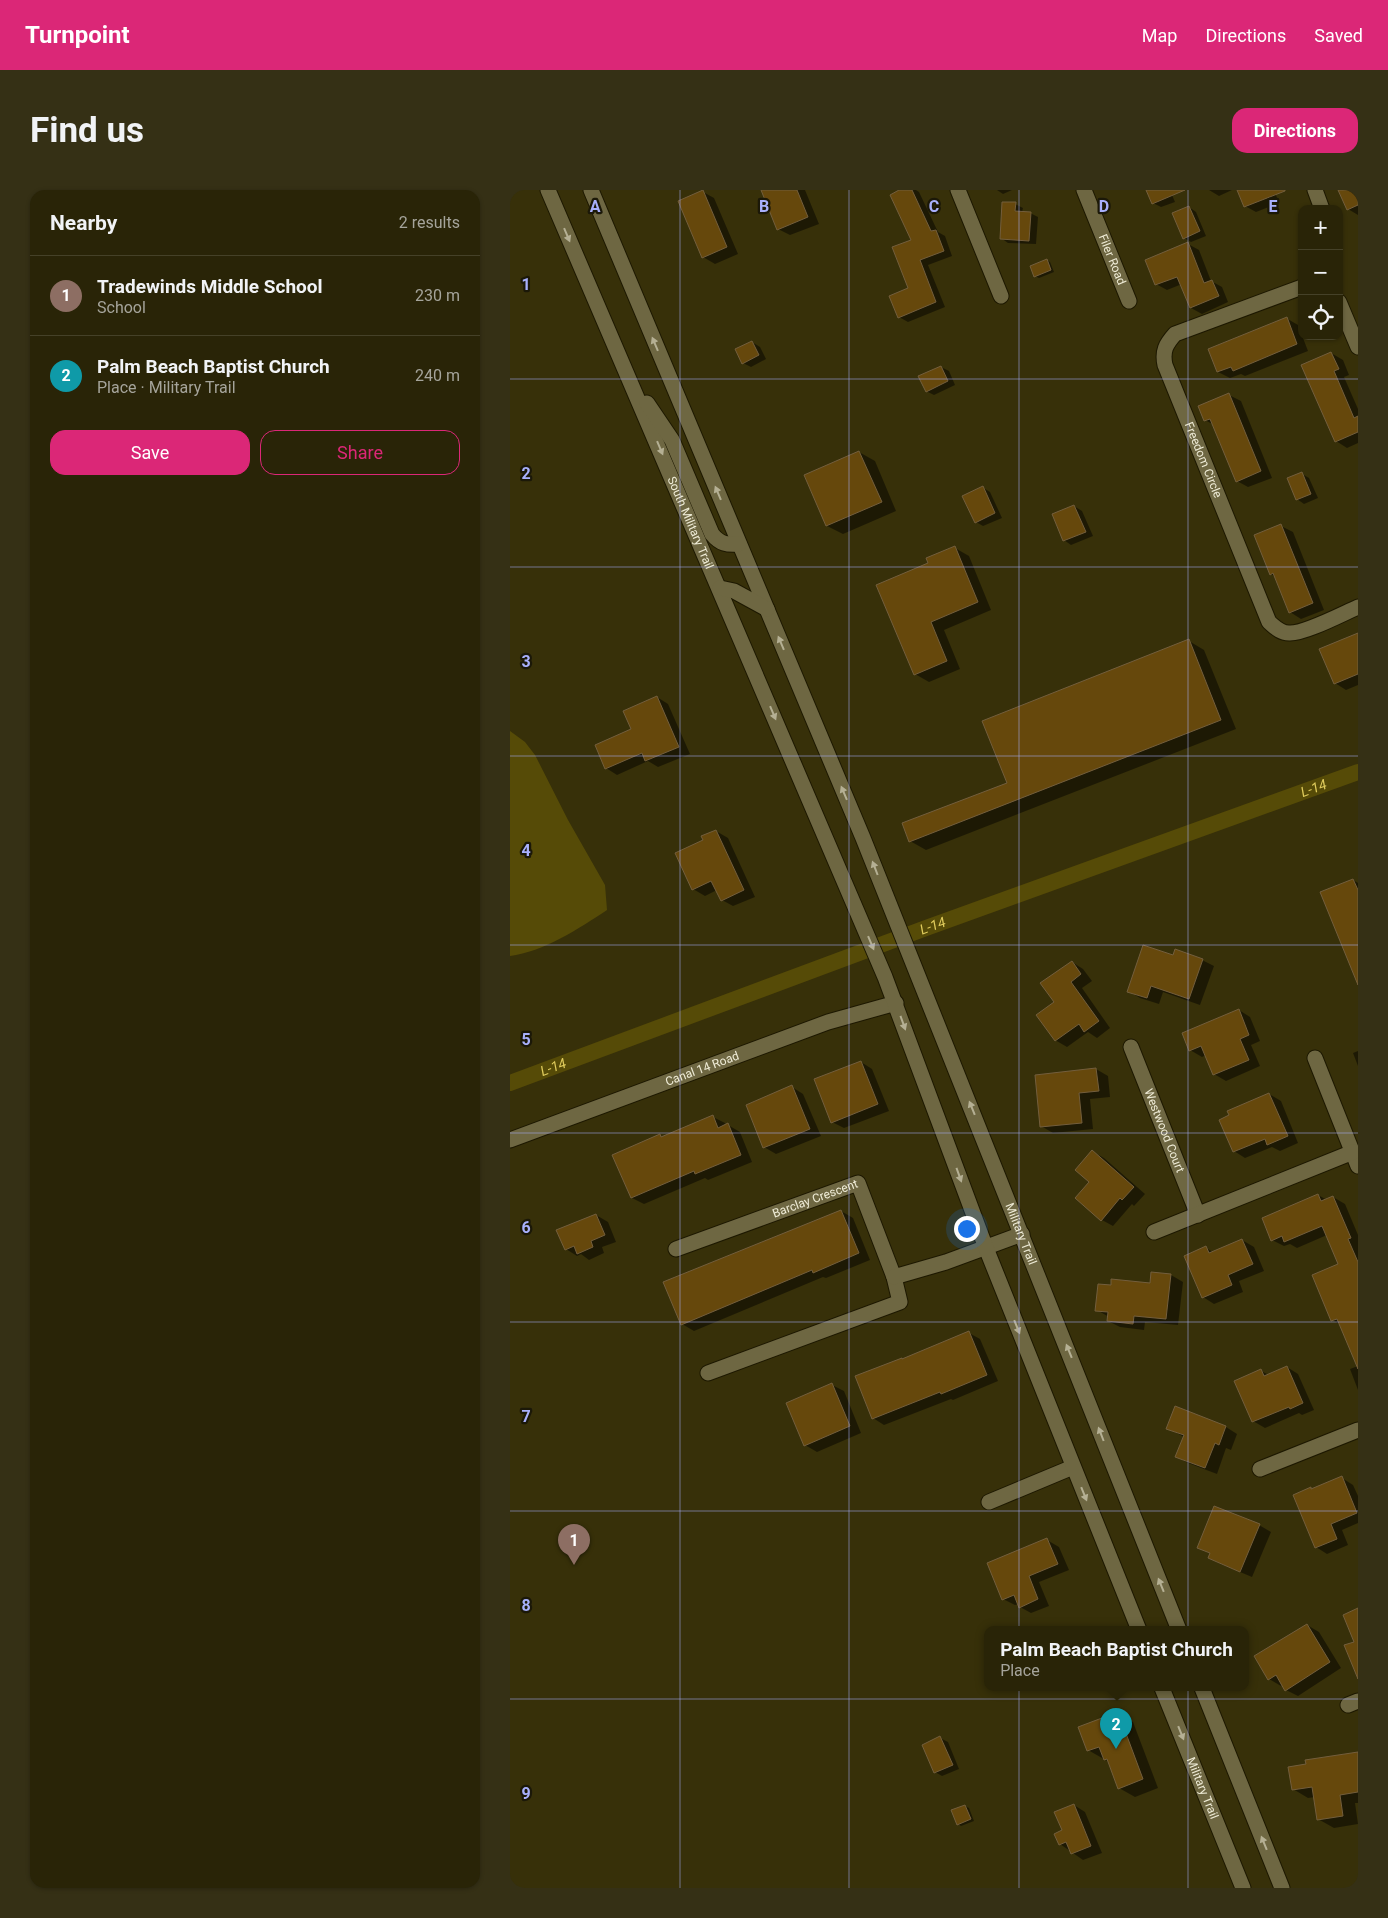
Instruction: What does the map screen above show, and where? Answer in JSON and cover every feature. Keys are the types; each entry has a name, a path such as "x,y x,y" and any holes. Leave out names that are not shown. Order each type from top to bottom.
{"main road":[{"name":"South Military Trail","path":"548,190 720,588 896,1003"},
{"path":"591,190 767,609"},
{"path":"958,190 1001,296"},
{"name":"Filer Road","path":"1084,190 1129,301"},
{"path":"1315,190 1321,205"},
{"name":"Freedom Circle","path":"1298,288 1175,334 1166,344 1163,354 1165,365 1269,622 1278,630 1288,633 1299,632 1358,607"},
{"path":"1343,311 1358,347"},
{"path":"627,373 672,440 712,534 717,540 727,545 739,544"},
{"path":"720,588 734,591 767,609"},
{"name":"Military Trail","path":"767,609 863,838 1177,1626"},
{"path":"896,1003 986,1248 1072,1467 1137,1626"},
{"name":"Canal 14 Road","path":"510,1140 828,1022 896,1003"},
{"name":"Westwood Court","path":"1131,1048 1198,1214"},
{"path":"1154,1232 1198,1214 1355,1159 1315,1058"},
{"name":"Barclay Crescent","path":"676,1249 858,1183 894,1277 900,1302 708,1373"},
{"path":"894,1277 986,1248 1022,1234"},
{"path":"1260,1469 1358,1430"},
{"path":"989,1502 1072,1467"},
{"name":"Military Trail","path":"1163,1691 1243,1888"},
{"path":"1203,1691 1282,1888"}],"shaded area":[{"path":"510,731 525,742 535,755 568,820 605,885 607,910 548,944 523,954 510,956"}],"building":[{"path":"703,190 727,247 702,258 678,201"},
{"path":"761,190 797,190 808,217 777,230"},
{"path":"899,190 912,190 931,231 936,230 944,251 920,260 936,302 898,318 889,296 908,288 892,247 911,240 890,195"},
{"path":"1146,190 1185,190 1152,204"},
{"path":"1237,190 1285,190 1285,191 1244,207"},
{"path":"1338,190 1358,190 1358,205 1347,210"},
{"path":"1002,202 1016,202 1015,211 1031,212 1029,241 1000,239"},
{"path":"1189,206 1200,231 1183,239 1172,213"},
{"path":"1188,242 1204,283 1212,280 1219,296 1190,308 1177,277 1155,285 1145,260"},
{"path":"1047,259 1051,270 1034,277 1030,266"},
{"path":"1287,317 1297,344 1233,371 1231,367 1217,372 1208,349"},
{"path":"752,341 759,355 742,364 735,349"},
{"path":"1331,352 1339,369 1334,371 1354,418 1358,416 1358,432 1335,442 1301,365"},
{"path":"941,366 948,381 926,392 918,376"},
{"path":"1229,393 1261,471 1236,482 1210,419 1204,421 1198,406"},
{"path":"859,451 882,502 826,526 804,475"},
{"path":"1302,472 1311,494 1296,500 1287,478"},
{"path":"983,486 995,513 975,523 962,496"},
{"path":"1074,505 1086,532 1063,541 1052,514"},
{"path":"1281,524 1313,603 1289,613 1273,573 1270,575 1254,535"},
{"path":"955,546 978,602 931,622 947,661 914,675 876,585 928,563 926,558"},
{"path":"1358,633 1358,674 1334,684 1319,649"},
{"path":"1189,639 1221,720 909,842 902,823 1007,783 982,721"},
{"path":"657,696 679,747 645,761 642,753 605,769 595,745 631,729 623,711"},
{"path":"716,830 744,890 721,901 711,881 692,890 675,853 703,840 701,836"},
{"path":"1353,879 1358,890 1358,985 1320,892"},
{"path":"1143,945 1173,955 1175,949 1203,959 1189,999 1151,986 1147,998 1127,992"},
{"path":"1072,961 1081,974 1071,982 1099,1021 1084,1032 1079,1024 1055,1041 1036,1015 1054,1002 1040,983"},
{"path":"1239,1009 1249,1035 1240,1039 1249,1060 1213,1075 1201,1046 1189,1051 1182,1033"},
{"path":"861,1061 878,1104 831,1123 814,1079"},
{"path":"1096,1068 1099,1091 1079,1093 1082,1123 1040,1127 1035,1075"},
{"path":"792,1085 810,1129 763,1148 746,1105"},
{"path":"1269,1093 1288,1136 1267,1145 1265,1139 1233,1152 1219,1120 1229,1115 1227,1111"},
{"path":"713,1115 718,1128 728,1123 741,1155 695,1174 694,1171 631,1198 612,1155 660,1134 661,1137"},
{"path":"1092,1150 1134,1187 1122,1200 1120,1198 1101,1221 1075,1198 1089,1182 1075,1170"},
{"path":"1318,1194 1321,1201 1333,1196 1351,1238 1348,1239 1358,1262 1358,1369 1337,1319 1331,1321 1312,1275 1338,1264 1322,1226 1284,1242 1282,1236 1271,1241 1262,1218"},
{"path":"841,1210 859,1253 813,1273 812,1270 681,1325 663,1282"},
{"path":"596,1214 605,1235 591,1241 593,1247 577,1254 574,1246 565,1250 556,1230"},
{"path":"1242,1239 1253,1264 1228,1275 1232,1285 1202,1298 1184,1256 1206,1246 1209,1253"},
{"path":"1151,1272 1171,1274 1166,1319 1134,1316 1133,1324 1107,1321 1108,1312 1095,1311 1098,1284 1111,1285 1111,1279 1150,1283"},
{"path":"969,1331 987,1375 872,1419 855,1376"},
{"path":"1287,1366 1303,1403 1252,1422 1234,1381 1261,1369 1264,1376"},
{"path":"832,1383 850,1426 804,1446 786,1403"},
{"path":"1175,1406 1226,1426 1219,1445 1215,1443 1205,1468 1175,1457 1184,1435 1166,1429"},
{"path":"1342,1476 1357,1513 1331,1524 1337,1539 1315,1548 1293,1495"},
{"path":"1214,1506 1260,1524 1240,1572 1208,1558 1210,1553 1197,1548"},
{"path":"1047,1538 1058,1564 1029,1576 1038,1599 1019,1608 1014,1595 1002,1600 987,1563"},
{"path":"1358,1608 1358,1679 1344,1645 1354,1642 1343,1615"},
{"path":"1307,1624 1330,1662 1285,1691 1276,1675 1268,1680 1254,1656"},
{"path":"1118,1712 1143,1779 1118,1789 1107,1759 1104,1760 1099,1747 1087,1751 1078,1727"},
{"path":"940,1736 953,1765 934,1773 922,1745"},
{"path":"1358,1752 1358,1792 1340,1795 1343,1816 1317,1820 1312,1787 1292,1790 1288,1767 1306,1764 1305,1760"},
{"path":"1074,1804 1091,1846 1071,1854 1066,1842 1059,1845 1054,1834 1062,1830 1054,1812"},
{"path":"965,1805 971,1819 957,1825 951,1810"}],"waterway":[{"name":"L-14","path":"510,1083 926,928 1358,772"}],"place":[{"name":"Tradewinds Middle School","path":"574,1565"},
{"name":"Palm Beach Baptist Church","path":"1116,1749"}]}
